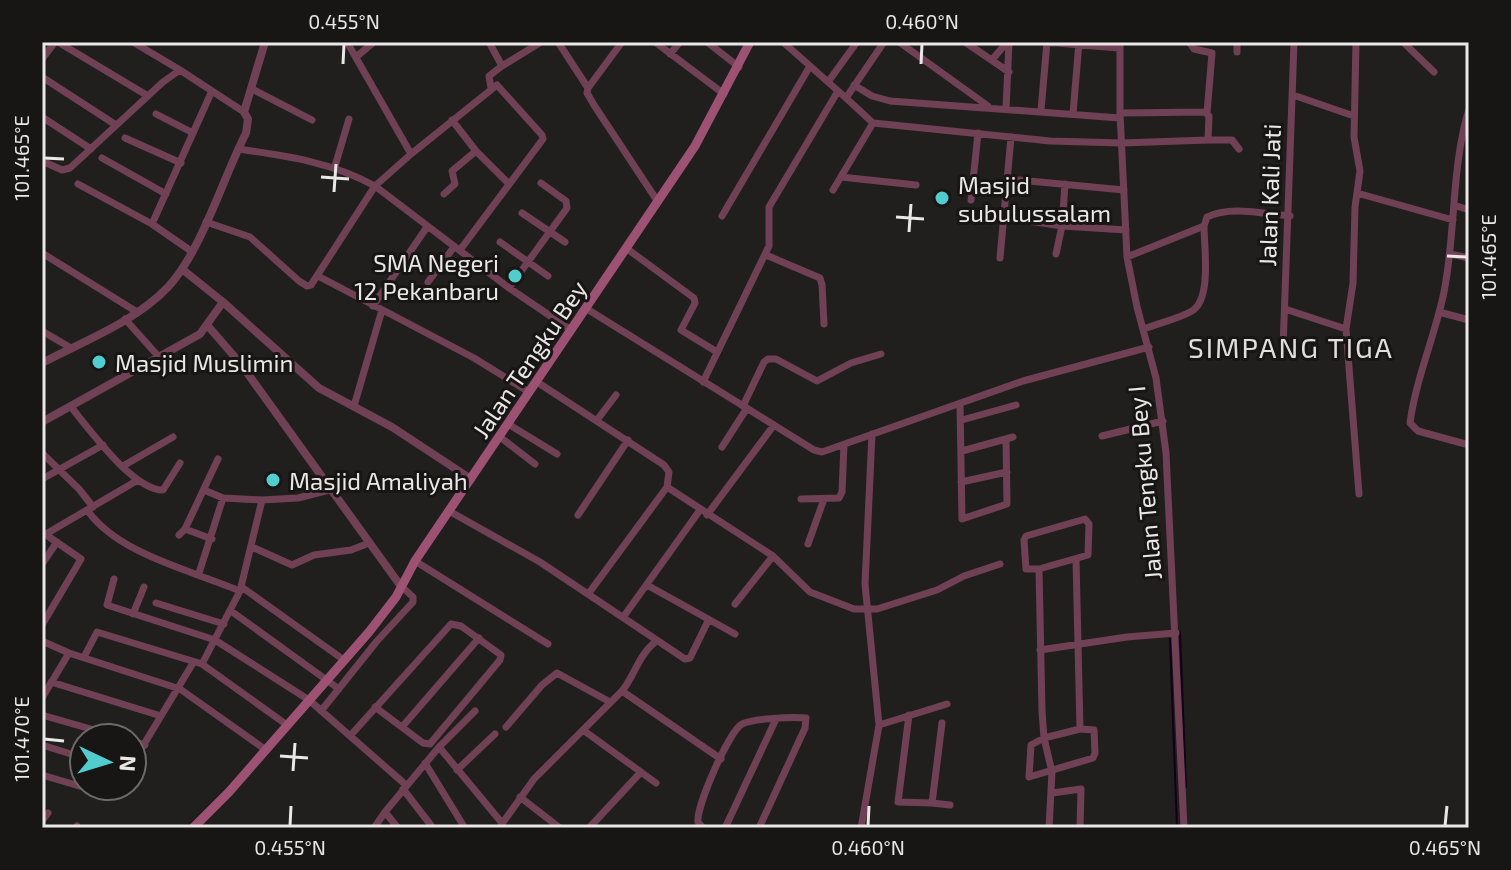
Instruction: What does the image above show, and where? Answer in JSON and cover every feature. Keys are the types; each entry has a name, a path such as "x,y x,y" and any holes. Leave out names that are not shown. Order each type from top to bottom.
{"main road":[{"name":"Jalan Tengku Bey","path":"193,828 266,750 396,597 415,561 695,146 750,42"}],"street":[{"path":"42,59 57,42 148,96"},
{"path":"42,363 137,312 168,287 182,269 206,222 248,126 244,112 133,42"},
{"path":"244,112 265,42"},
{"path":"347,42 411,154"},
{"path":"356,57 374,42"},
{"path":"489,42 502,66"},
{"path":"491,88 489,76 541,42"},
{"path":"558,42 588,88 590,99 658,202"},
{"path":"588,88 622,42"},
{"path":"655,42 724,94"},
{"path":"670,54 680,42"},
{"path":"707,42 739,67"},
{"path":"783,42 794,46 810,66 873,123 1050,141 1232,140 1239,149"},
{"path":"828,82 857,42"},
{"path":"846,98 884,42"},
{"path":"899,42 989,107"},
{"path":"965,42 1009,72"},
{"path":"1006,109 1008,42"},
{"path":"992,60 1008,42"},
{"path":"1041,110 1046,42 1120,45"},
{"path":"1189,42 1194,49 1212,53 1208,140"},
{"path":"1237,42 1237,52"},
{"name":"Jalan Kali Jati","path":"1283,349 1294,42"},
{"path":"1356,42 1354,137 1360,171 1353,283 1346,329 1359,494"},
{"path":"1403,42 1434,72"},
{"path":"1073,114 1078,43"},
{"name":"Jalan Tengku Bey I","path":"1120,45 1127,257 1163,421 1184,828"},
{"path":"722,216 810,66"},
{"path":"42,161 62,170 70,168 180,70"},
{"path":"42,77 116,125"},
{"path":"854,85 872,96 890,101 1120,116 1207,113"},
{"path":"206,222 250,237 304,285 311,285 375,186 491,88 499,86 543,136 541,143 428,282"},
{"path":"252,89 312,120"},
{"path":"703,382 766,255 771,238 769,207 838,91"},
{"path":"152,224 211,93"},
{"path":"1293,95 1354,116"},
{"path":"1469,109 1454,205 1450,254 1439,312 1410,423 1413,428 1466,444 1469,435"},
{"path":"156,114 193,133"},
{"path":"42,117 91,149"},
{"path":"335,166 349,119"},
{"path":"452,120 476,151 509,184"},
{"path":"833,190 873,123"},
{"path":"971,200 978,133"},
{"path":"1000,258 1011,137"},
{"path":"125,138 181,163"},
{"path":"238,149 335,166 375,186 509,288 571,330"},
{"path":"444,194 455,184 452,171 476,151"},
{"path":"102,158 166,194"},
{"path":"841,177 916,185"},
{"path":"1008,179 1124,190"},
{"path":"509,288 567,208 567,203 541,183"},
{"path":"78,184 152,224 191,251"},
{"path":"1056,254 1065,184"},
{"path":"1357,193 1453,220"},
{"path":"1454,205 1469,210"},
{"path":"1144,329 1194,310 1201,303 1206,284 1204,226 1209,215 1222,212 1290,216"},
{"path":"522,213 565,242"},
{"path":"1003,217 1062,226 1126,230"},
{"path":"1127,257 1204,226"},
{"path":"373,306 427,227"},
{"path":"500,242 548,276"},
{"path":"626,248 694,298 695,303 681,330 717,352"},
{"path":"42,253 137,312"},
{"path":"1450,254 1469,258"},
{"path":"766,255 820,278 824,324"},
{"path":"182,269 310,382 337,400 392,427 471,479"},
{"path":"318,276 474,358 529,392"},
{"path":"42,422 200,334 223,302"},
{"path":"587,309 818,451 844,445 1023,381 1149,347"},
{"path":"1285,309 1346,329"},
{"path":"354,406 382,310"},
{"path":"1439,312 1469,320"},
{"path":"125,319 159,357"},
{"path":"208,326 240,363 400,585 413,597 413,602 321,711"},
{"path":"42,331 71,348"},
{"path":"722,447 768,359 776,359 817,381 851,363 881,354"},
{"path":"537,382 667,468 667,487 589,593"},
{"path":"597,420 616,395"},
{"path":"960,404 962,519 1005,507 1008,500 1009,438 962,451"},
{"path":"962,420 1016,405"},
{"path":"71,407 123,466 138,480 156,490 163,490 180,463"},
{"path":"1102,436 1163,421"},
{"path":"508,424 557,454"},
{"path":"624,616 774,425"},
{"path":"861,828 879,725 866,610 872,434"},
{"path":"123,466 173,437"},
{"path":"500,437 535,464"},
{"path":"578,515 628,440"},
{"path":"42,479 103,445"},
{"path":"801,499 837,498 841,495 844,445"},
{"path":"42,453 60,469 101,527 113,537 158,559 240,591 243,588 344,660"},
{"path":"212,539 182,532 218,459"},
{"path":"961,482 1007,472"},
{"path":"42,625 81,559 44,533 138,480"},
{"path":"667,487 773,556 810,592 842,605 866,610 937,590 964,576 1000,564"},
{"path":"204,490 223,498 262,500 298,498 333,489"},
{"path":"199,573 223,498"},
{"path":"808,544 824,499"},
{"path":"148,740 166,704 215,640 231,611 240,591 262,500"},
{"path":"449,511 589,593 655,642 688,659 708,621"},
{"path":"1085,519 1089,524 1088,555 1039,569 1028,571 1024,566 1026,536 1085,519"},
{"path":"42,564 57,542"},
{"path":"252,547 292,565 314,555 351,550 369,543"},
{"path":"735,604 773,556"},
{"path":"1076,560 1080,729"},
{"path":"415,561 548,644"},
{"path":"1039,569 1044,738 1052,772 1049,828"},
{"path":"114,579 107,605 215,640 309,700 404,787 433,828"},
{"path":"647,585 735,634"},
{"path":"133,614 144,587"},
{"path":"156,603 224,624"},
{"path":"231,611 339,689"},
{"path":"350,736 375,707 451,624 456,624 500,653 500,660 432,742 426,744 375,707"},
{"path":"84,657 97,632 198,664 287,725"},
{"path":"1040,650 1176,633"},
{"path":"402,727 479,638"},
{"path":"42,641 69,653 180,689 266,750"},
{"path":"439,747 500,826 520,797 622,691 637,662 655,642"},
{"path":"42,698 69,653"},
{"path":"506,727 542,685 557,673 610,702"},
{"path":"51,682 161,716"},
{"path":"622,691 721,759"},
{"path":"879,725 947,704"},
{"path":"374,828 404,787 475,711"},
{"path":"42,715 68,722"},
{"path":"909,715 898,802 950,805"},
{"path":"703,828 697,814 721,759 741,725 803,718 807,723 759,828"},
{"path":"725,828 776,719"},
{"path":"932,803 942,723"},
{"path":"1080,729 1094,730 1095,756 1029,777 1030,748 1044,738 1080,729"},
{"path":"583,730 656,783"},
{"path":"457,770 495,734"},
{"path":"42,745 68,753"},
{"path":"425,763 463,825"},
{"path":"589,828 641,772"},
{"path":"42,775 68,782"},
{"path":"1052,793 1081,789 1080,828"},
{"path":"520,797 560,828"},
{"path":"385,812 398,828"},
{"path":"42,821 48,813"}],"waterway":[{"path":"1180,632 1186,787"},
{"path":"1170,639 1177,828"}],"place":[{"name":"Masjid subulussalam","path":"942,198"},
{"name":"SMA Negeri 12 Pekanbaru","path":"515,276"},
{"name":"Masjid Muslimin","path":"99,362"},
{"name":"Masjid Amaliyah","path":"273,480"}],"district":[{"name":"SIMPANG TIGA","path":"1291,347"}]}
